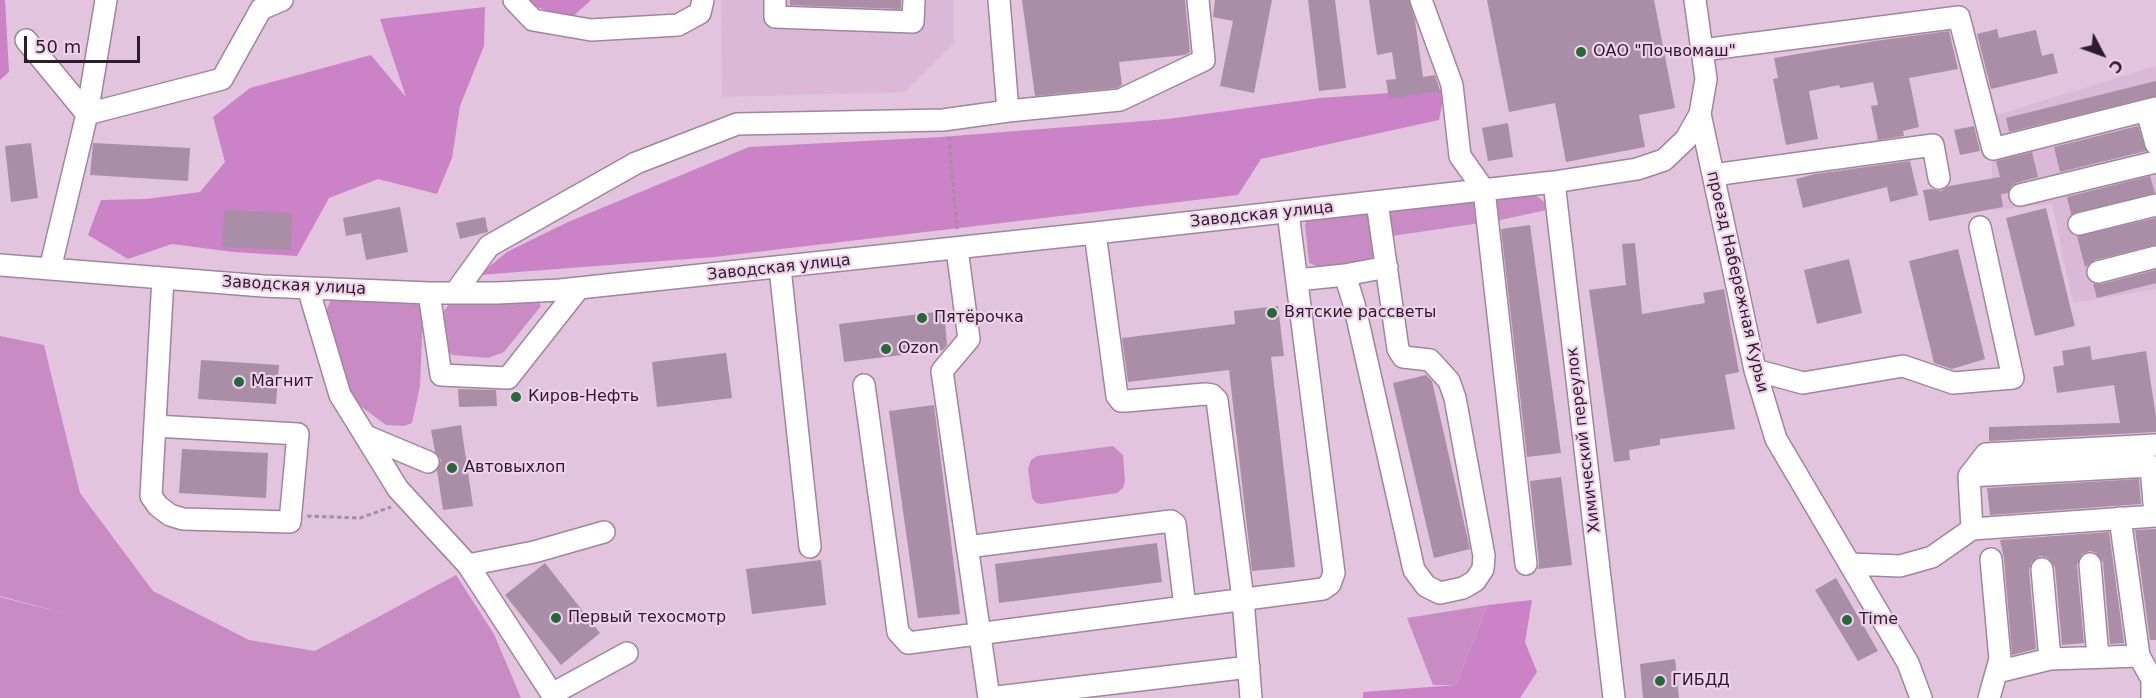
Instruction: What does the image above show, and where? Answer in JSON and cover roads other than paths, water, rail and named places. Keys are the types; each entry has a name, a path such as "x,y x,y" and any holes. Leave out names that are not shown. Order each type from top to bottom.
{"street":[{"path":"50,269 87,114 106,0"},
{"path":"87,114 222,79 255,4 282,0"},
{"path":"514,0 533,20 591,30 678,25 700,14 703,0"},
{"path":"774,0 775,17 914,22 914,0"},
{"path":"999,0 1008,111"},
{"path":"455,293 489,246 636,163 737,124 948,119 1120,100 1204,60 1198,0"},
{"path":"1421,0 1452,85 1461,156 1484,190 1526,564"},
{"path":"1695,0 1706,79 1700,114"},
{"path":"1702,50 1959,17 1993,149 2152,110 2156,144"},
{"path":"26,40 87,114"},
{"name":"Заводская улица","path":"0,265 308,288 429,293 497,293 579,288 780,268 958,243 1095,233 1288,212 1554,182 1637,170 1664,160 1686,139 1700,114"},
{"name":"проезд Набережная Курьи","path":"1700,114 1755,370 1776,439 1908,663 1921,698"},
{"path":"1713,175 1933,145 1939,178"},
{"path":"2020,195 2156,162"},
{"name":"Химический переулок","path":"1554,182 1614,698"},
{"path":"1345,275 1354,304 1414,570 1426,586 1440,593 1463,588 1475,581 1483,569 1484,556 1455,398 1449,381 1430,360 1403,357 1398,349 1377,202"},
{"path":"2079,224 2156,205"},
{"path":"864,385 898,632 908,643 1323,589 1330,584 1334,573 1288,212"},
{"path":"1755,370 1803,382 1903,366 1953,383 2013,378 1980,227"},
{"path":"1095,233 1117,396 1121,401 1126,401 1205,394 1212,395 1217,400 1243,599 1251,698"},
{"path":"958,243 969,339 942,371 989,698 1249,667"},
{"path":"2098,272 2156,257"},
{"path":"1297,280 1345,275 1387,267"},
{"path":"780,268 810,547"},
{"path":"155,426 298,434 290,522 183,519 170,515 158,506 151,496 163,278"},
{"path":"308,288 340,394 398,489 468,565 552,694 627,653"},
{"path":"429,293 441,375 508,378 579,288"},
{"path":"366,436 428,462"},
{"path":"1972,529 1970,476 1986,454 2156,445"},
{"path":"1850,564 1900,566 1932,557 1972,529 2155,516 2151,466 1970,476"},
{"path":"2121,518 2139,656 2152,679 2152,698"},
{"path":"967,547 1171,521 1175,524 1185,607"},
{"path":"468,565 534,552 604,532"},
{"path":"1989,698 2000,659 1991,559"},
{"path":"2090,564 2098,657"},
{"path":"2042,569 2050,659"},
{"path":"1997,672 2050,659 2139,656"}],"place":[{"name":"ОАО \"Почвомаш\"","path":"1581,52"},
{"name":"Вятские рассветы","path":"1272,313"},
{"name":"Пятёрочка","path":"922,318"},
{"name":"Ozon","path":"886,349"},
{"name":"Магнит","path":"239,382"},
{"name":"Киров-Нефть","path":"516,397"},
{"name":"Автовыхлоп","path":"452,468"},
{"name":"Первый техосмотр","path":"556,618"},
{"name":"Time","path":"1847,620"},
{"name":"ГИБДД","path":"1660,681"}]}
